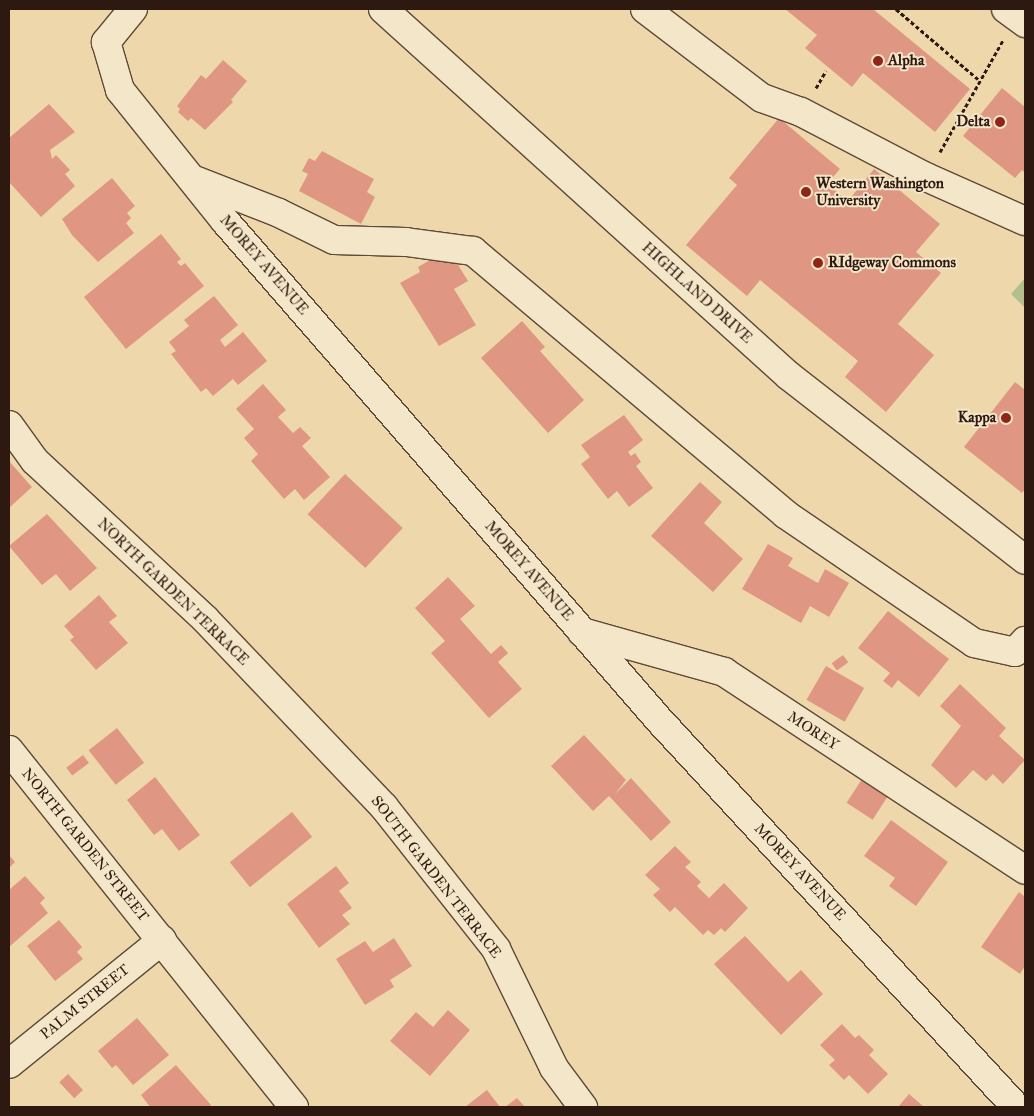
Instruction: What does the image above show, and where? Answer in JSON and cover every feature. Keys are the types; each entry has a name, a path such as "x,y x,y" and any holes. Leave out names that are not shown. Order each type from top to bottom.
{"street":[{"name":"MOREY AVENUE","path":"133,9 106,42 120,90 192,179 660,721 1016,1107"},
{"name":"HIGHLAND DRIVE","path":"383,9 789,376 1025,560"},
{"path":"645,9 762,98 801,112 926,177 1025,221"},
{"path":"192,179 279,213 334,240 406,242 474,251 785,514 974,642 1015,652 1025,641"},
{"name":"NORTH GARDEN TERRACE","path":"9,425 35,461 206,620 358,780"},
{"name":"MOREY","path":"582,632 724,672 1025,870"},
{"name":"NORTH GARDEN STREET","path":"9,750 294,1107"},
{"name":"SOUTH GARDEN TERRACE","path":"358,780 384,807 496,949 554,1068 583,1107"},
{"name":"PALM STREET","path":"9,1064 162,940"}],"path":[{"path":"896,9 979,80"},
{"path":"926,177 1016,16"}],"green space":[{"path":"1025,278 1025,308 1011,294"}],"building":[{"name":"Alpha","path":"785,9 873,9 970,89 935,132 863,73 852,87 805,48 817,35"},
{"path":"223,60 247,81 231,100 233,102 205,130 191,118 188,121 178,112 180,109 177,106 201,75 206,79"},
{"name":"Delta","path":"1002,88 1025,107 1025,173 1022,170 1015,178 963,136"},
{"path":"49,104 75,132 50,150 52,159 56,155 70,170 65,174 75,186 41,217 9,182 9,138"},
{"name":"RIdgeway Commons","path":"779,118 840,169 827,184 848,201 874,169 940,224 916,252 941,273 898,324 934,355 886,412 845,377 858,361 760,280 747,296 686,245 737,185 729,178"},
{"path":"322,151 374,179 367,192 375,197 361,224 299,191 308,174 302,171 309,158 315,161"},
{"path":"112,178 135,206 127,213 131,218 126,223 134,233 98,262 72,235 62,219"},
{"path":"161,234 181,259 177,262 181,266 185,263 204,286 126,349 84,297"},
{"path":"452,255 468,281 454,289 476,325 439,346 400,283 420,272 418,267 437,256 441,262"},
{"path":"214,296 238,325 220,340 225,347 243,332 267,361 238,385 233,379 213,396 206,388 201,392 171,354 176,351 169,342 189,326 184,320"},
{"path":"522,321 545,347 540,351 584,400 548,433 481,358"},
{"name":"Kappa","path":"1015,382 1025,390 1025,489 1022,493 964,447"},
{"path":"263,384 286,410 278,417 293,433 300,427 311,438 302,446 330,477 304,500 295,489 284,499 251,461 258,454 244,438 254,429 236,409"},
{"path":"624,415 643,440 628,452 631,456 635,453 641,462 636,466 653,488 629,507 617,491 608,499 581,464 590,457 581,445"},
{"path":"9,461 32,487 9,508"},
{"path":"345,474 403,528 365,568 307,514"},
{"path":"700,482 722,502 704,523 743,559 713,592 651,536"},
{"path":"47,514 97,568 70,591 56,574 42,585 9,546"},
{"path":"768,544 793,558 788,566 818,583 825,569 849,583 829,617 810,606 801,623 742,589"},
{"path":"448,577 475,606 460,619 491,654 501,645 508,653 498,662 522,689 489,718 431,653 445,641 415,608"},
{"path":"99,595 117,616 109,622 128,643 96,670 70,640 74,637 64,626"},
{"path":"888,611 949,659 919,697 898,680 892,688 883,681 890,673 858,648"},
{"path":"843,655 848,662 837,671 832,663"},
{"path":"826,666 864,688 845,722 806,700"},
{"path":"960,684 1006,728 999,736 1025,760 1003,784 993,774 986,781 973,770 956,788 931,765 961,726 940,706"},
{"path":"117,728 144,763 116,785 89,750"},
{"path":"584,735 626,780 615,794 631,778 671,822 651,841 609,796 593,811 551,766"},
{"path":"83,755 89,763 72,776 66,768"},
{"path":"864,776 890,793 873,820 847,803"},
{"path":"155,777 200,835 179,851 162,829 154,835 127,800"},
{"path":"292,812 312,837 250,887 230,862"},
{"path":"891,820 948,862 916,906 889,886 895,878 864,856"},
{"path":"675,846 691,862 685,867 701,882 697,886 709,898 724,883 748,908 725,932 721,928 714,935 708,930 703,935 675,907 670,912 653,895 660,889 645,875"},
{"path":"9,855 15,862 9,868"},
{"path":"336,866 349,883 339,891 352,908 342,915 350,924 319,948 287,904"},
{"path":"25,876 45,898 40,903 48,913 9,947 9,890"},
{"path":"1019,892 1025,897 1025,966 1020,974 981,947"},
{"path":"59,920 82,947 77,952 83,959 55,981 27,946"},
{"path":"745,936 788,982 801,970 823,994 781,1035 714,964"},
{"path":"394,938 412,966 390,980 394,987 365,1005 336,959 365,941 373,952"},
{"path":"448,1010 470,1030 430,1076 390,1041 416,1012 433,1027"},
{"path":"137,1018 169,1055 133,1085 116,1065 112,1068 98,1051"},
{"path":"842,1024 855,1038 859,1035 874,1050 869,1055 888,1074 868,1094 849,1075 844,1080 829,1065 835,1060 820,1045"},
{"path":"176,1065 211,1105 209,1107 150,1107 141,1095"},
{"path":"68,1074 83,1090 74,1098 59,1082"},
{"path":"487,1090 500,1107 465,1107"},
{"path":"909,1094 924,1107 898,1107"},
{"path":"517,1098 525,1107 505,1107"}],"place":[{"name":"Alpha","path":"878,61"},
{"name":"Delta","path":"1000,122"},
{"name":"Western Washington University","path":"806,192"},
{"name":"RIdgeway Commons","path":"818,263"},
{"name":"Kappa","path":"1006,418"}]}
